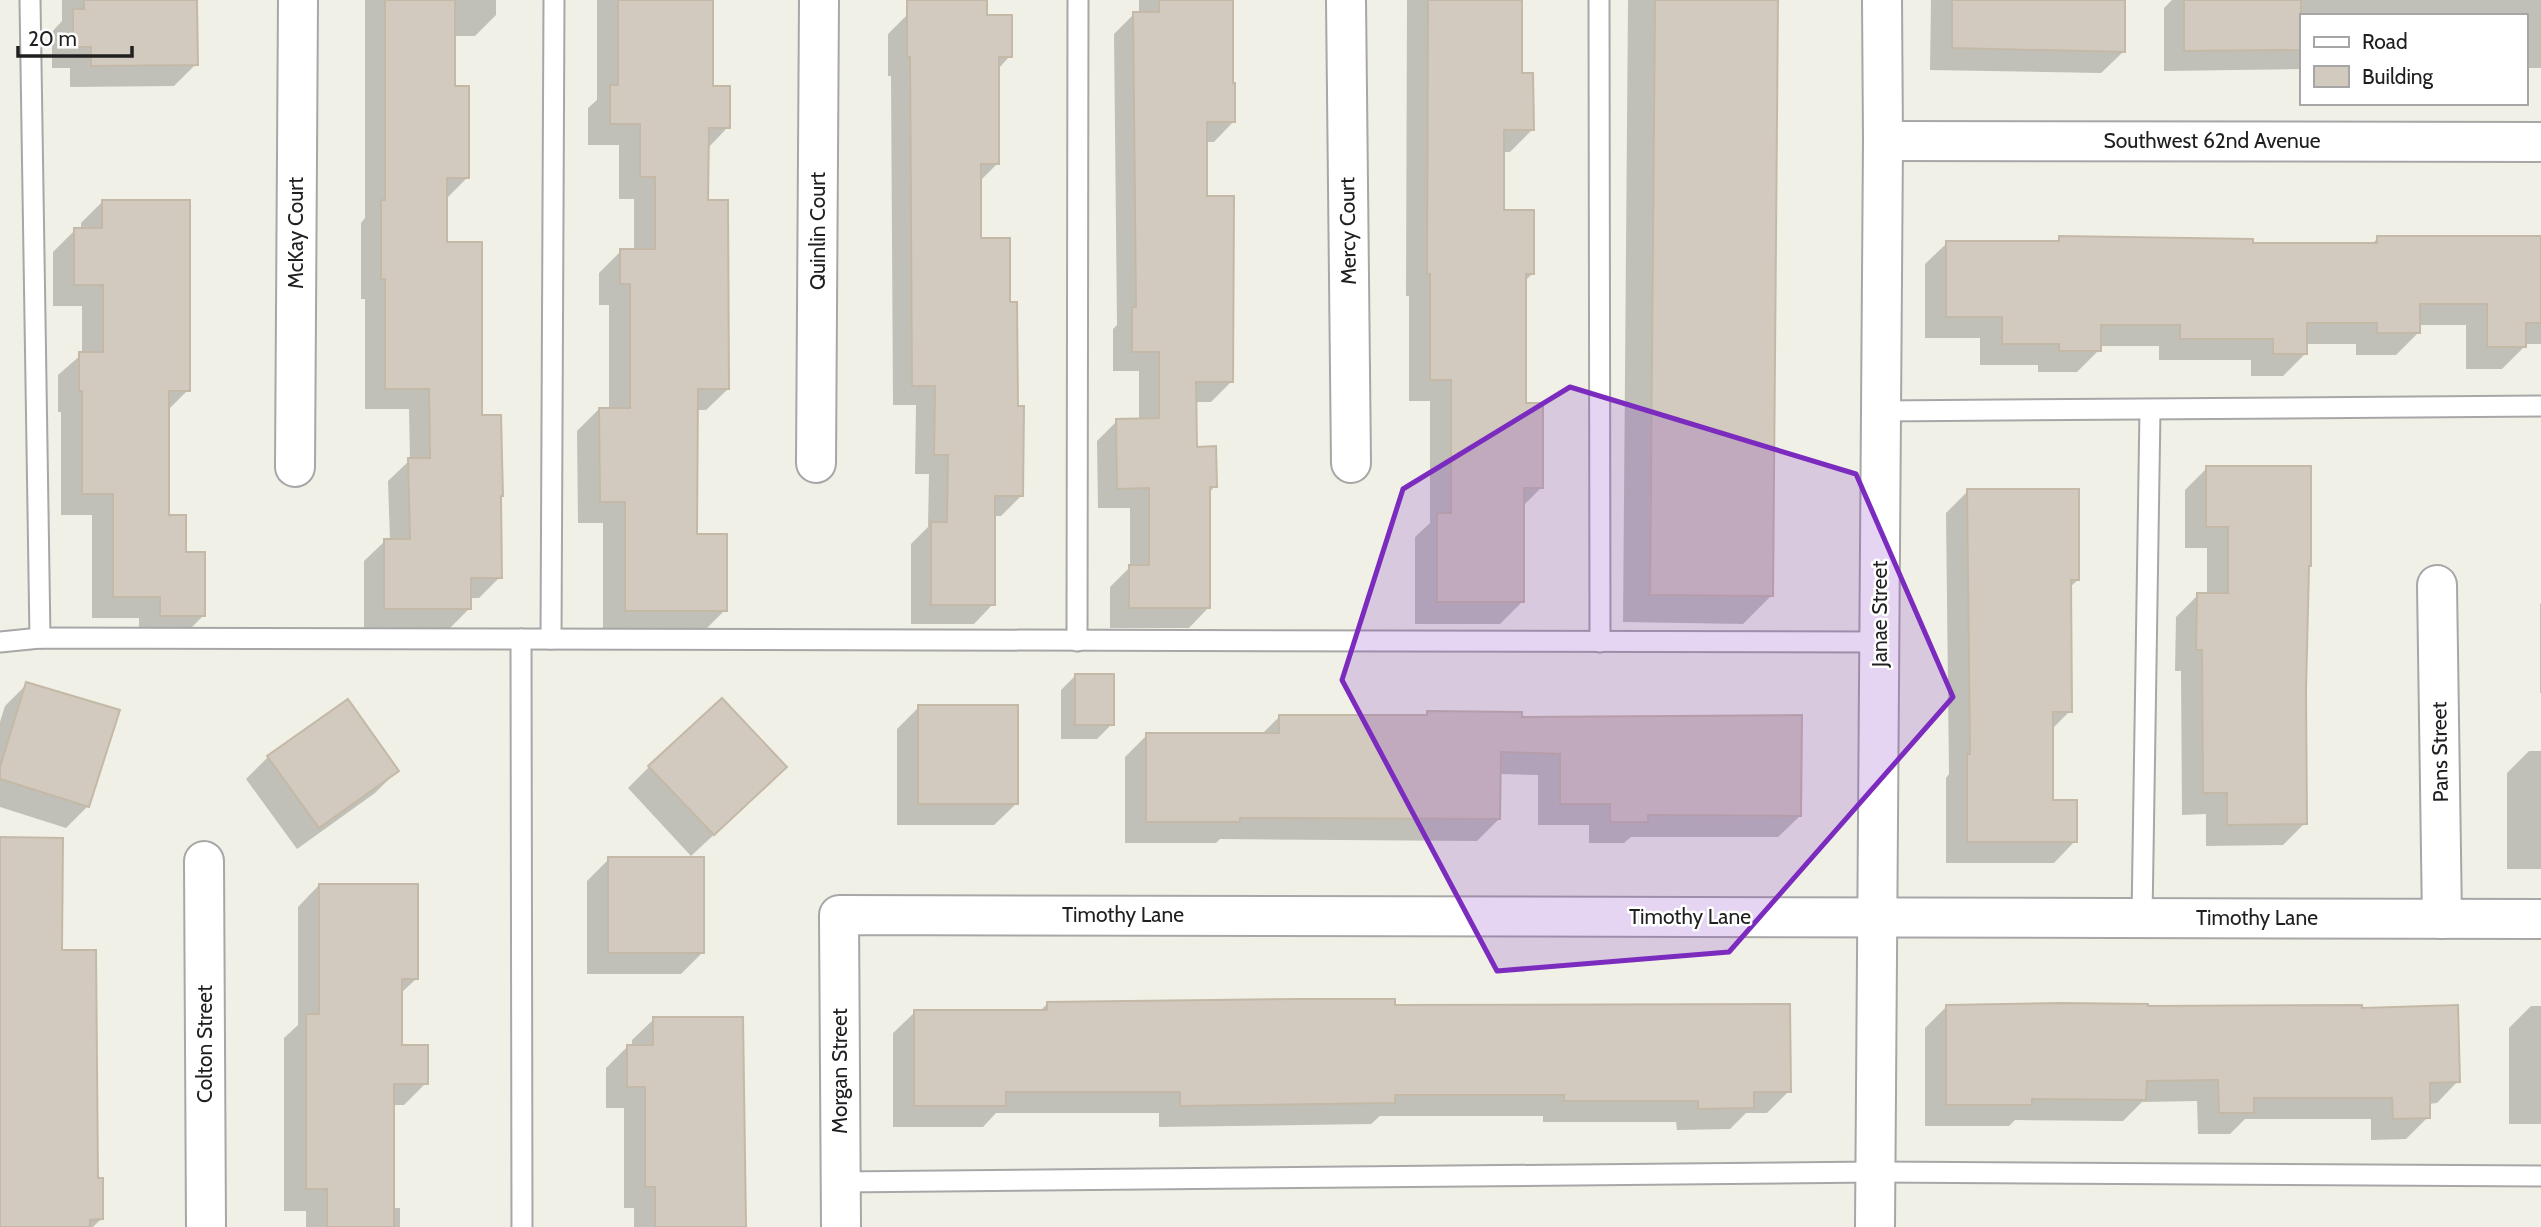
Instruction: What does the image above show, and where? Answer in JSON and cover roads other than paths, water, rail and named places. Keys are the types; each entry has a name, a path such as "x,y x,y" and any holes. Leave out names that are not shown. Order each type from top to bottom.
{"street":[{"name":"McKay Court","path":"295,467 298,0"},
{"name":"Quinlin Court","path":"816,463 819,0"},
{"name":"Mercy Court","path":"1346,0 1351,463"},
{"name":"Janae Street","path":"1875,1227 1882,411 1882,0"},
{"name":"Southwest 62nd Avenue","path":"1883,141 2541,142"},
{"name":"Pans Street","path":"2437,585 2442,919"},
{"name":"Colton Street","path":"204,861 206,1227"},
{"name":"Timothy Lane","path":"839,915 2541,919"},
{"name":"Morgan Street","path":"839,915 841,1227"}],"lane":[{"path":"30,0 40,638"},
{"path":"551,639 554,0"},
{"path":"1076,640 1078,0"},
{"path":"1600,0 1600,642"},
{"path":"1882,411 2541,406"},
{"path":"2142,918 2150,410"},
{"path":"0,642 40,638 1880,642"},
{"path":"521,639 523,1227"},
{"path":"841,1182 1875,1172 2541,1176"}]}
